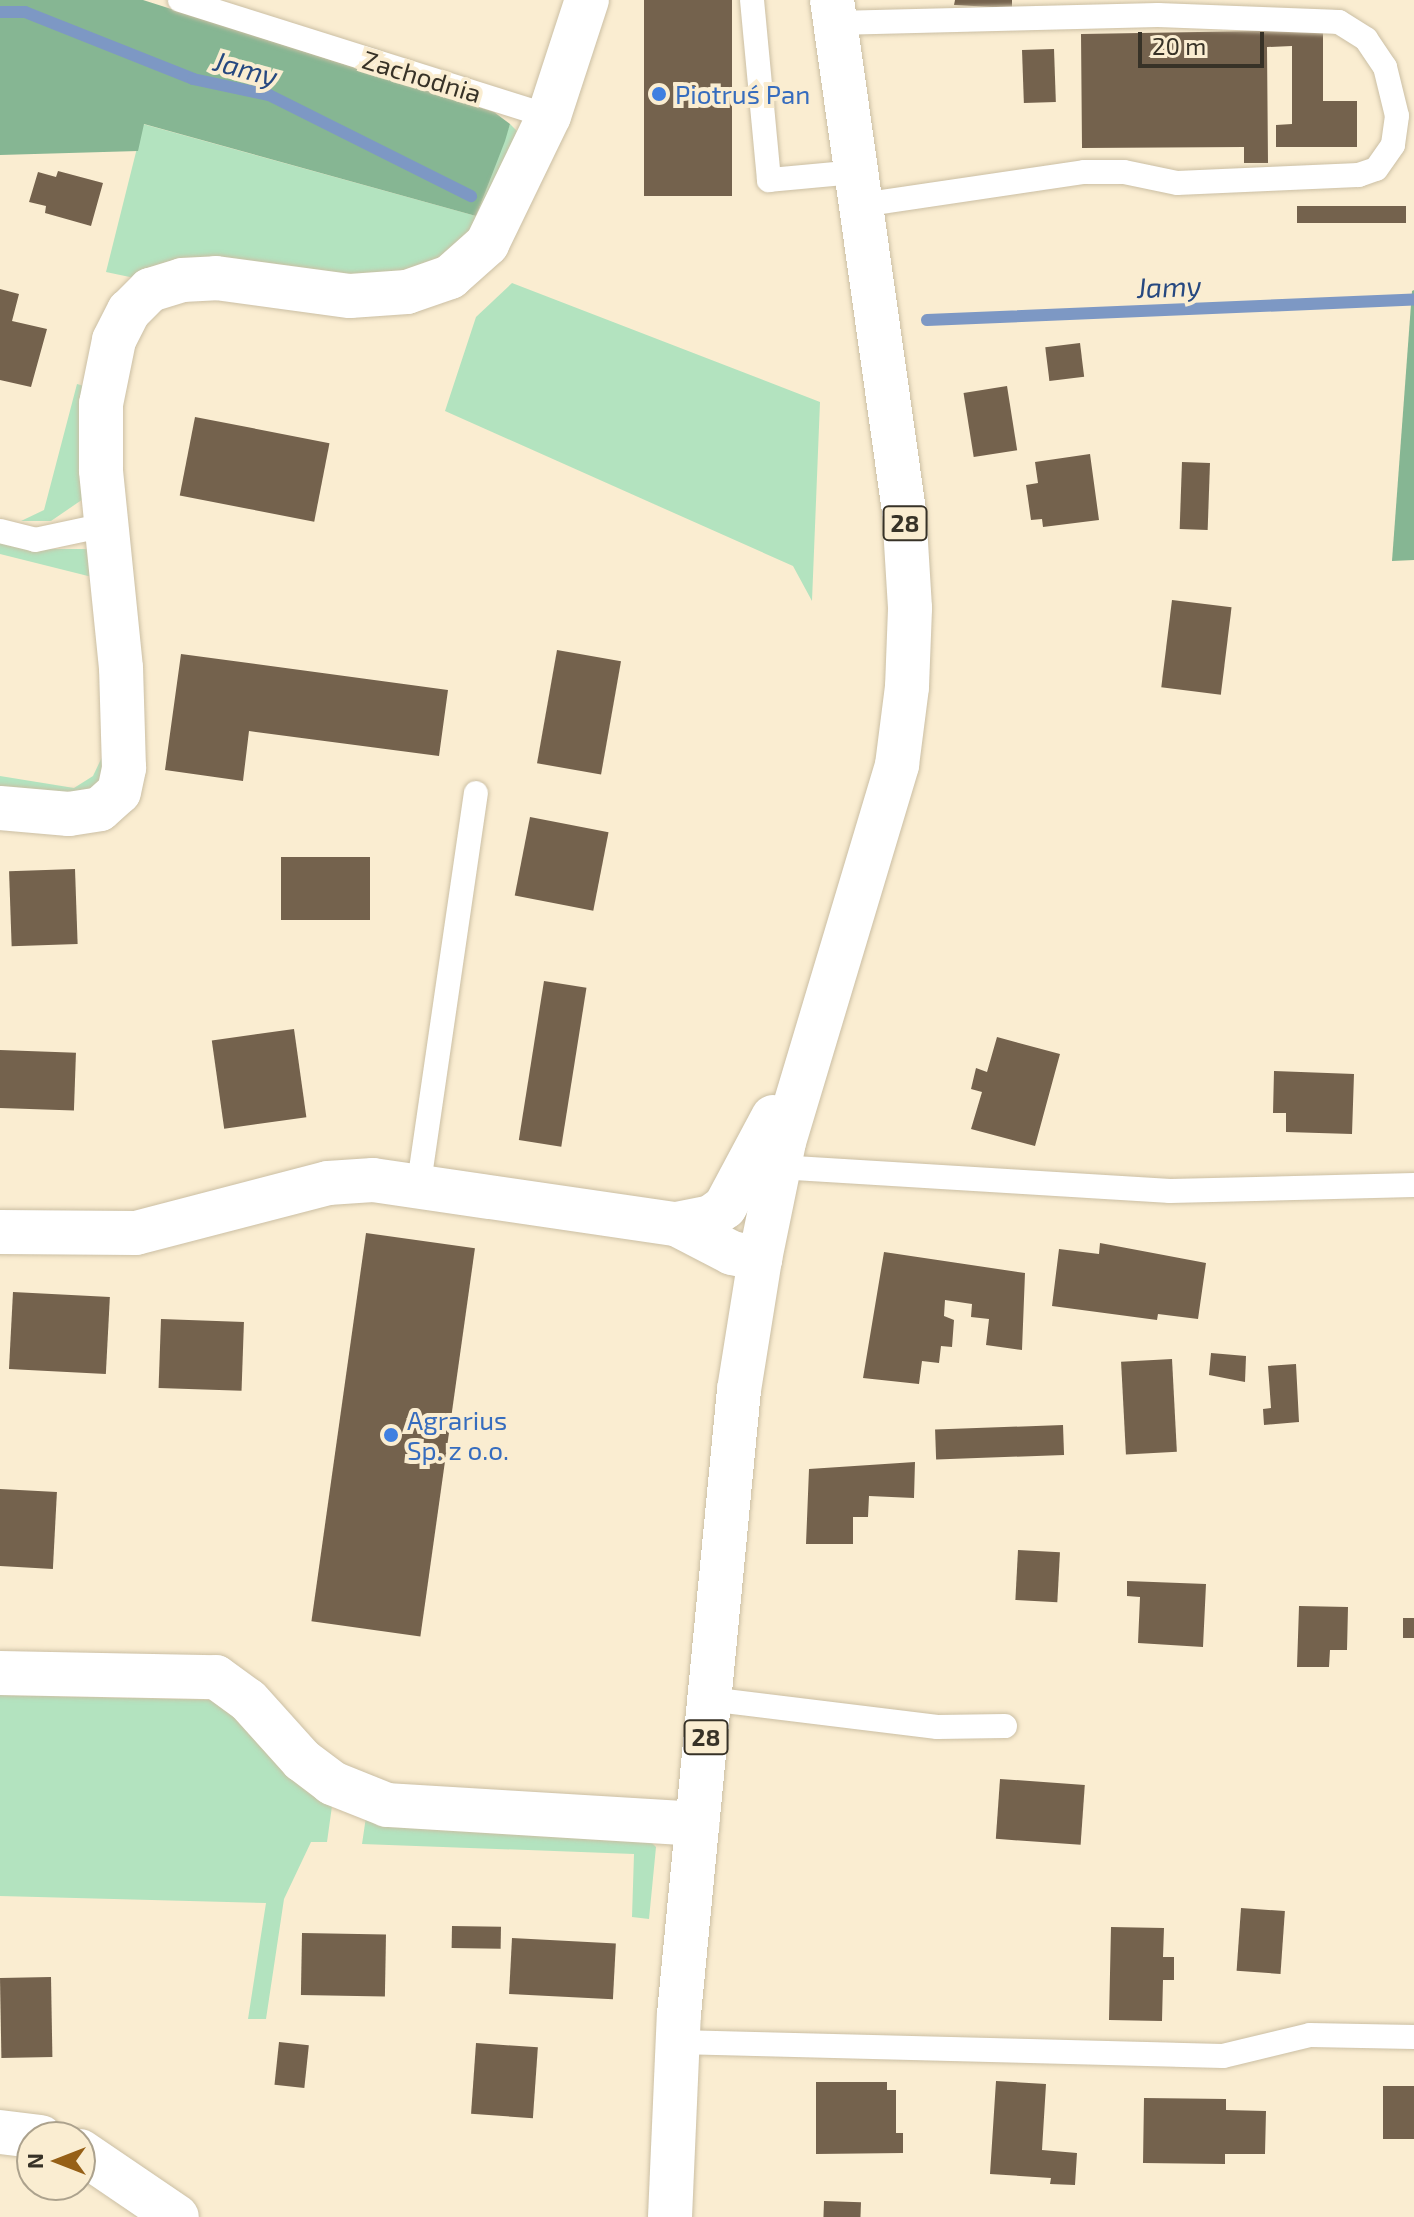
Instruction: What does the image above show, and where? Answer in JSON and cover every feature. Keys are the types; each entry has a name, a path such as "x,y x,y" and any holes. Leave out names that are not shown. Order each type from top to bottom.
{"street":[{"path":"0,808 69,814 100,809 119,792 124,768 121,668 105,525 101,404 114,340 129,311 150,290 182,280 216,278 350,296 407,292 450,277 487,244 549,116 587,0"},
{"name":"28","path":"670,2217 677,2042 739,1390 778,1167 815,1037 872,862 897,765 907,687 910,608 904,511 833,12"},
{"path":"676,1224 711,1217 725,1207 815,1037"},
{"path":"0,1232 136,1233 328,1183 419,1183 676,1224 732,1253 760,1259"},
{"path":"0,1673 216,1677 248,1700 302,1760 332,1783 387,1805 697,1824"},
{"path":"96,2162 177,2217"}],"lane":[{"name":"Zachodnia","path":"180,0 549,116"},
{"path":"752,0 769,180 858,188 1084,172 1124,172 1177,183 1359,175 1376,169 1393,145 1397,116 1385,67 1366,39 1339,22 1158,15 833,12"},
{"path":"0,531 35,540 105,525"},
{"path":"419,1183 476,793"},
{"path":"778,1167 1170,1191 1414,1185"},
{"path":"709,1699 937,1727 1005,1726"},
{"path":"677,2042 1223,2056 1310,2035 1414,2037"}],"green space":[{"path":"0,0 143,0 494,112 510,124 476,216 144,124 138,151 0,155"},
{"path":"143,124 476,216 510,124 517,131 486,223 415,276 144,280 106,272"},
{"path":"512,283 820,402 812,601 793,566 445,411 476,317"},
{"path":"1412,291 1414,560 1392,561"},
{"path":"77,384 91,388 86,497 51,521 21,521 44,510"},
{"path":"0,542 33,549 94,549 116,749 94,798 0,791 0,776 74,788 93,776 103,755 96,578 0,554"},
{"path":"0,1695 222,1700 332,1806 327,1842 311,1842 284,1899 266,2019 248,2019 266,1903 0,1896"},
{"path":"366,1817 648,1839 656,1847 649,1919 632,1917 634,1854 362,1844"}],"building":[{"name":"Piotruś Pan","path":"644,0 732,0 732,196 644,196"},
{"path":"955,0 1012,0 1012,8 954,5"},
{"path":"1323,30 1323,101 1357,101 1357,147 1276,147 1276,125 1292,124 1292,46 1267,47 1268,163 1244,163 1244,147 1082,148 1081,34"},
{"path":"1054,49 1056,102 1024,103 1022,50"},
{"path":"58,171 103,183 91,226 45,213 46,206 29,202 38,172 56,177"},
{"path":"1297,206 1406,206 1406,223 1297,223"},
{"path":"0,289 19,294 12,321 47,329 31,387 0,380"},
{"path":"1080,343 1084,377 1049,381 1045,347"},
{"path":"1007,386 1017,450 974,457 964,393"},
{"path":"195,417 329,443 314,522 180,496"},
{"path":"1090,454 1099,520 1043,527 1042,519 1031,520 1026,485 1038,483 1035,462"},
{"path":"1182,462 1210,463 1208,530 1180,529"},
{"path":"1172,600 1232,607 1221,695 1161,687"},
{"path":"557,650 621,661 601,775 537,763"},
{"path":"181,654 448,690 439,756 249,731 243,781 165,770"},
{"path":"530,817 609,832 593,911 515,896"},
{"path":"281,857 370,857 370,920 281,920"},
{"path":"75,869 78,944 12,946 9,871"},
{"path":"544,981 586,988 561,1147 519,1140"},
{"path":"294,1029 306,1117 224,1129 212,1041"},
{"path":"997,1037 1060,1054 1035,1146 971,1129 982,1092 971,1089 976,1068 987,1072"},
{"path":"0,1050 76,1053 74,1111 0,1108"},
{"path":"1274,1071 1354,1074 1352,1134 1286,1132 1286,1113 1273,1113"},
{"name":"Agrarius Sp. z o.o.","path":"366,1233 475,1248 420,1636 311,1621"},
{"path":"1100,1243 1206,1263 1198,1319 1158,1314 1157,1320 1052,1306 1059,1249 1099,1254"},
{"path":"884,1252 1025,1273 1022,1350 986,1345 989,1319 971,1317 972,1304 945,1300 944,1316 954,1320 952,1347 941,1346 939,1363 922,1361 919,1384 863,1378"},
{"path":"13,1292 110,1297 106,1374 9,1369"},
{"path":"161,1319 244,1322 242,1391 159,1388"},
{"path":"1211,1353 1246,1356 1245,1382 1209,1375"},
{"path":"1172,1359 1177,1452 1126,1455 1121,1362"},
{"path":"1296,1364 1299,1422 1264,1425 1263,1409 1271,1408 1268,1366"},
{"path":"1063,1425 1064,1455 936,1459 935,1429"},
{"path":"915,1462 914,1498 869,1496 868,1517 853,1517 853,1544 806,1544 809,1469"},
{"path":"0,1489 57,1492 53,1569 0,1566"},
{"path":"1018,1550 1060,1552 1057,1602 1015,1600"},
{"path":"1127,1581 1206,1584 1203,1647 1138,1643 1140,1597 1127,1596"},
{"path":"1299,1606 1348,1607 1347,1650 1330,1650 1329,1667 1297,1667"},
{"path":"1403,1618 1414,1618 1414,1638 1403,1638"},
{"path":"1000,1779 1085,1785 1081,1845 996,1839"},
{"path":"1241,1908 1285,1911 1280,1974 1237,1971"},
{"path":"452,1926 501,1927 501,1949 452,1948"},
{"path":"1111,1927 1164,1928 1163,1957 1174,1957 1174,1980 1163,1980 1162,2021 1109,2020"},
{"path":"302,1933 386,1934 385,1996 301,1995"},
{"path":"512,1938 616,1943 613,1999 509,1994"},
{"path":"51,1977 52,2057 1,2058 0,1978"},
{"path":"279,2042 309,2045 304,2088 275,2085"},
{"path":"476,2043 538,2047 533,2118 471,2114"},
{"path":"996,2081 1046,2084 1042,2150 1077,2153 1075,2185 1050,2184 1051,2178 990,2174"},
{"path":"816,2082 887,2082 887,2090 896,2090 896,2133 903,2133 903,2153 816,2154"},
{"path":"1383,2086 1414,2086 1414,2139 1383,2139"},
{"path":"1144,2098 1226,2099 1226,2110 1266,2111 1265,2154 1225,2154 1225,2164 1143,2163"},
{"path":"824,2201 861,2202 860,2217 823,2217"}],"waterway":[{"name":"Jamy","path":"0,12 25,12 193,79 269,95 471,196"},
{"name":"Jamy","path":"927,320 1414,300"}],"place":[{"name":"Piotruś Pan","path":"659,94"},
{"name":"Agrarius Sp. z o.o.","path":"391,1435"}]}
